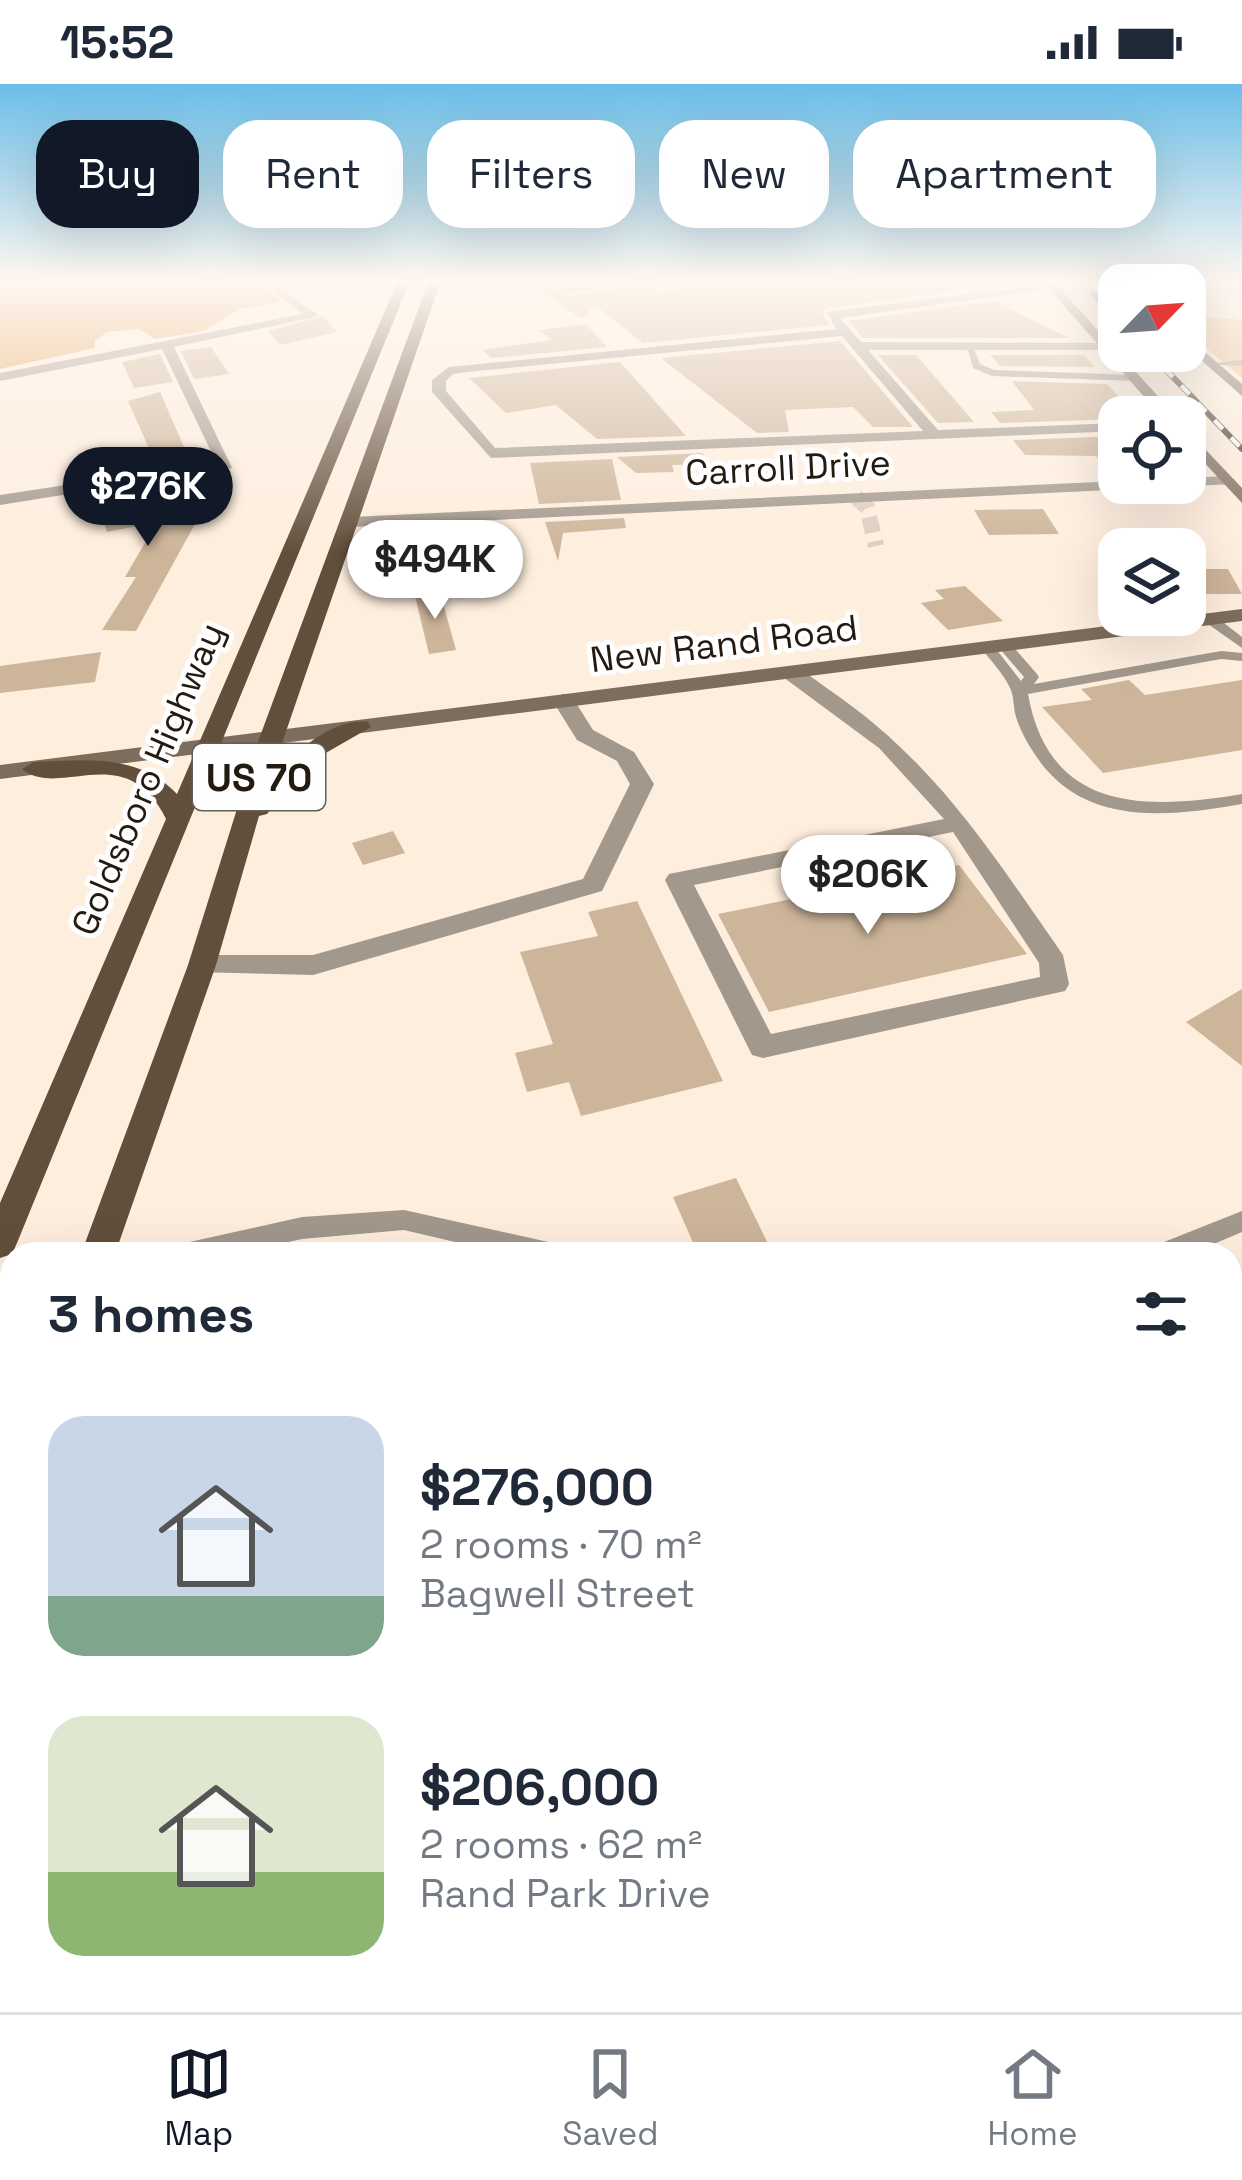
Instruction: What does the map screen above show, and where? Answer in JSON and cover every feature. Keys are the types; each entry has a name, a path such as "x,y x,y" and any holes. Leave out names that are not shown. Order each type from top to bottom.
{"main road":[{"name":"Goldsboro Highway","path":"0,1242 367,373"},
{"name":"US 70","path":"102,1242 202,965 270,739 403,373"},
{"path":"242,834 286,770 360,727"},
{"path":"34,769 146,776 166,792 179,821"}],"street":[{"path":"0,500 226,465 180,373"},
{"path":"450,373 439,380 439,392 491,453 1098,428"},
{"path":"880,373 933,433"},
{"path":"1131,373 1151,396"},
{"path":"1206,457 1242,498"},
{"name":"Carroll Drive","path":"351,522 1228,482"},
{"name":"New Rand Road","path":"0,772 997,647 1217,627 1242,615"},
{"path":"790,673 873,731 917,772 957,824 1053,962 1055,984 763,1047 678,880 957,824"},
{"path":"202,965 313,965 593,885 641,784 626,757 585,735 563,700"}],"lane":[{"path":"992,373 1136,379"},
{"path":"1217,627 1242,644"},
{"path":"1217,627 1220,655"},
{"path":"997,647 1020,691 1023,717 1046,758 1085,797 1135,812 1164,813 1242,799"},
{"path":"1020,691 1220,655 1242,657"},
{"path":"239,1242 302,1228 387,1220 494,1242"},
{"path":"1192,1242 1242,1221"}],"building":[{"path":"127,373 169,373 173,382 134,388"},
{"path":"191,373 229,374 194,379"},
{"path":"630,373 686,436 597,439 556,405 506,413 469,378"},
{"path":"680,373 867,373 913,427 873,427 853,407 785,410 789,432 757,433"},
{"path":"894,373 932,373 974,422 938,423"},
{"path":"1012,381 1107,384 1118,396 1098,396 1098,420 1000,423 991,412 1034,410"},
{"path":"160,392 188,456 155,462 128,401"},
{"path":"1098,437 1098,458 1025,455 1013,440"},
{"path":"702,453 712,464 672,465 674,472 636,473 617,457"},
{"path":"612,459 621,500 539,504 530,463"},
{"path":"178,488 195,524 136,631 102,630 136,577 125,577 157,522 107,532 98,504"},
{"path":"1043,509 1059,534 989,535 974,510"},
{"path":"624,518 626,528 563,533 558,561 545,522"},
{"path":"1206,569 1228,569 1242,594 1206,594"},
{"path":"965,586 1003,621 948,630 921,603 944,599 935,590"},
{"path":"439,589 456,650 429,654 414,592"},
{"path":"101,652 95,682 0,693 0,666"},
{"path":"1129,680 1145,695 1242,680 1242,750 1103,773 1042,707 1092,700 1081,689"},
{"path":"393,831 405,853 363,865 352,843"},
{"path":"959,865 1027,954 769,1012 718,914"},
{"path":"637,901 723,1081 581,1116 569,1082 527,1092 515,1053 553,1044 520,952 598,936 588,912"},
{"path":"1242,989 1242,1066 1186,1022"},
{"path":"736,1178 767,1242 693,1242 673,1197"}],"tunnel":[{"path":"856,497 867,507 876,546"}],"railway":[{"path":"1169,373 1242,449"}]}
